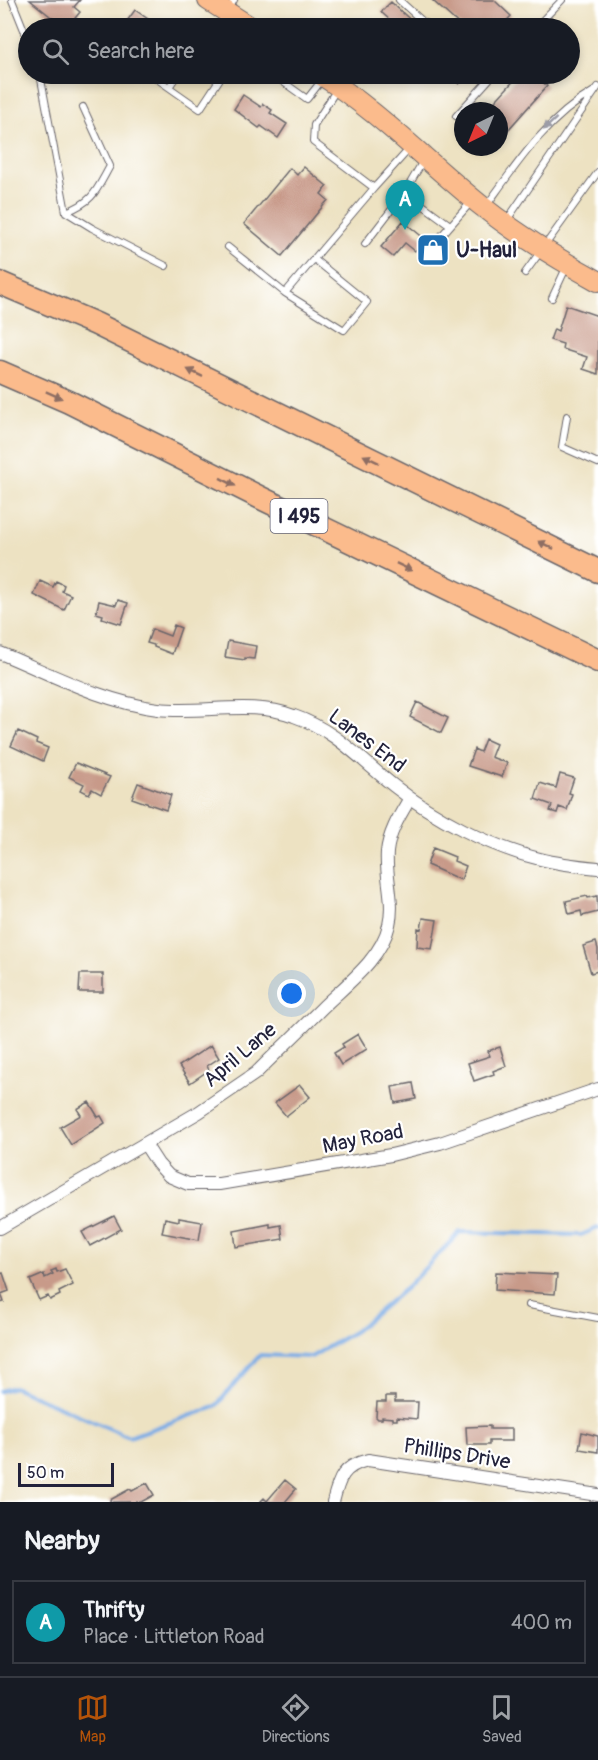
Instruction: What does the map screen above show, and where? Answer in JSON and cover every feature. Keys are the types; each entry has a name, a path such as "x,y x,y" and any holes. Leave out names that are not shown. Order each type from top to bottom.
{"highway":[{"path":"0,283 96,324 598,571"},
{"name":"I 495","path":"0,372 69,402 598,662"}],"main road":[{"path":"208,0 227,14"},
{"path":"334,84 505,224 542,250 598,281"}],"street":[{"name":"Lanes End","path":"0,653 100,695 138,705 172,710 274,710 292,715 338,738 410,798 474,834 519,852 556,863 598,868"},
{"name":"April Lane","path":"0,1228 214,1103 256,1073 359,972 378,951 385,939 391,914 387,863 389,840 410,798"},
{"name":"May Road","path":"145,1144 169,1176 188,1184 219,1184 391,1155 440,1143 598,1089"},
{"name":"Phillips Drive","path":"333,1502 337,1485 343,1474 358,1463 368,1460 598,1495"}],"lane":[{"path":"12,0 19,18"},
{"path":"399,0 419,18"},
{"path":"545,18 562,0"},
{"path":"42,84 66,212 166,266"},
{"path":"165,84 200,109 216,84"},
{"path":"286,84 307,99 323,84"},
{"path":"326,84 314,125 313,142 374,188"},
{"path":"468,102 484,84"},
{"path":"427,252 450,225 479,203 533,142 573,104 597,88"},
{"path":"505,224 597,88"},
{"path":"66,212 84,205 95,193 110,166 83,107"},
{"path":"285,292 374,188 419,152"},
{"path":"365,244 405,192 419,152"},
{"path":"525,273 598,172"},
{"path":"405,192 450,225"},
{"path":"228,247 285,292 344,330 368,302 314,259"},
{"path":"552,298 568,265"},
{"path":"567,416 562,447 598,463"},
{"path":"529,1305 598,1318"}],"building":[{"path":"30,0 80,0 74,7 80,12 75,18 52,18"},
{"path":"432,0 494,0 511,16 509,18 452,18"},
{"path":"391,2 408,18 388,18 381,12"},
{"path":"135,10 147,18 129,18"},
{"path":"511,84 545,84 547,86 508,130 508,102 494,102"},
{"path":"243,95 261,107 263,104 272,110 270,113 287,124 278,138 261,126 259,128 234,109"},
{"path":"304,167 327,186 321,194 328,200 282,256 244,224 290,168 297,175"},
{"path":"403,221 425,239 415,251 405,243 393,257 381,247"},
{"path":"566,305 598,316 598,374 583,369 587,357 562,349 563,344 550,340 554,329 558,331"},
{"path":"40,581 53,587 56,581 64,585 62,591 71,595 64,610 34,595"},
{"path":"118,600 128,603 121,624 102,618 103,615 96,613 99,601 116,605"},
{"path":"174,625 181,628 172,654 147,643 152,629 170,636"},
{"path":"228,641 256,646 254,659 225,657"},
{"path":"417,702 448,718 441,733 410,717"},
{"path":"18,731 48,748 43,761 11,746"},
{"path":"485,739 496,744 491,757 507,763 502,777 468,766 474,749 480,752"},
{"path":"76,763 110,777 101,794 92,789 89,794 81,790 84,784 69,777"},
{"path":"560,774 574,778 567,810 559,807 557,813 550,811 552,805 535,799 540,783 556,788"},
{"path":"138,783 171,795 166,810 132,798"},
{"path":"433,848 455,857 454,861 466,866 461,880 427,865"},
{"path":"587,896 588,898 597,896 598,912 582,916 581,911 569,914 566,901"},
{"path":"423,918 437,920 432,949 417,947 418,928 421,929"},
{"path":"596,942 598,971 591,973 583,946"},
{"path":"80,974 103,974 103,992 79,992"},
{"path":"358,1034 367,1049 341,1065 334,1053 344,1047 342,1044"},
{"path":"211,1045 219,1058 207,1066 209,1070 190,1083 179,1066"},
{"path":"500,1047 506,1066 493,1071 494,1074 474,1081 468,1063 490,1056 488,1051"},
{"path":"413,1083 416,1099 395,1103 392,1087"},
{"path":"300,1085 310,1097 286,1116 275,1103"},
{"path":"89,1102 98,1117 101,1116 105,1123 71,1145 60,1127 81,1115 77,1109"},
{"path":"114,1216 121,1229 90,1246 82,1232"},
{"path":"165,1218 202,1222 199,1240 162,1233"},
{"path":"270,1224 270,1227 281,1225 283,1239 236,1247 234,1231"},
{"path":"56,1269 57,1272 65,1269 73,1285 50,1300 48,1296 39,1300 30,1280 44,1274 45,1278 53,1274 51,1271"},
{"path":"496,1272 557,1275 555,1294 495,1290"},
{"path":"3,1273 9,1291 1,1294 4,1302 0,1303 0,1274"},
{"path":"386,1396 395,1396 395,1402 418,1402 417,1419 397,1417 397,1420 393,1420 393,1418 382,1417 378,1419 376,1417 377,1402 386,1402"},
{"path":"490,1426 490,1429 512,1429 512,1441 489,1441 489,1445 467,1445 466,1427"},
{"path":"582,1432 598,1436 598,1452 579,1449"},
{"path":"285,1480 296,1489 285,1502 260,1502 264,1498 267,1501"},
{"path":"147,1483 154,1495 141,1502 110,1502 130,1489 132,1491"}],"waterway":[{"path":"0,1391 14,1387 129,1437 215,1407 260,1355 311,1357 355,1331 405,1289 460,1232 581,1235 598,1228"}],"place":[{"name":"Thrifty","path":"405,230"},
{"name":"U-Haul","path":"433,250"}]}
